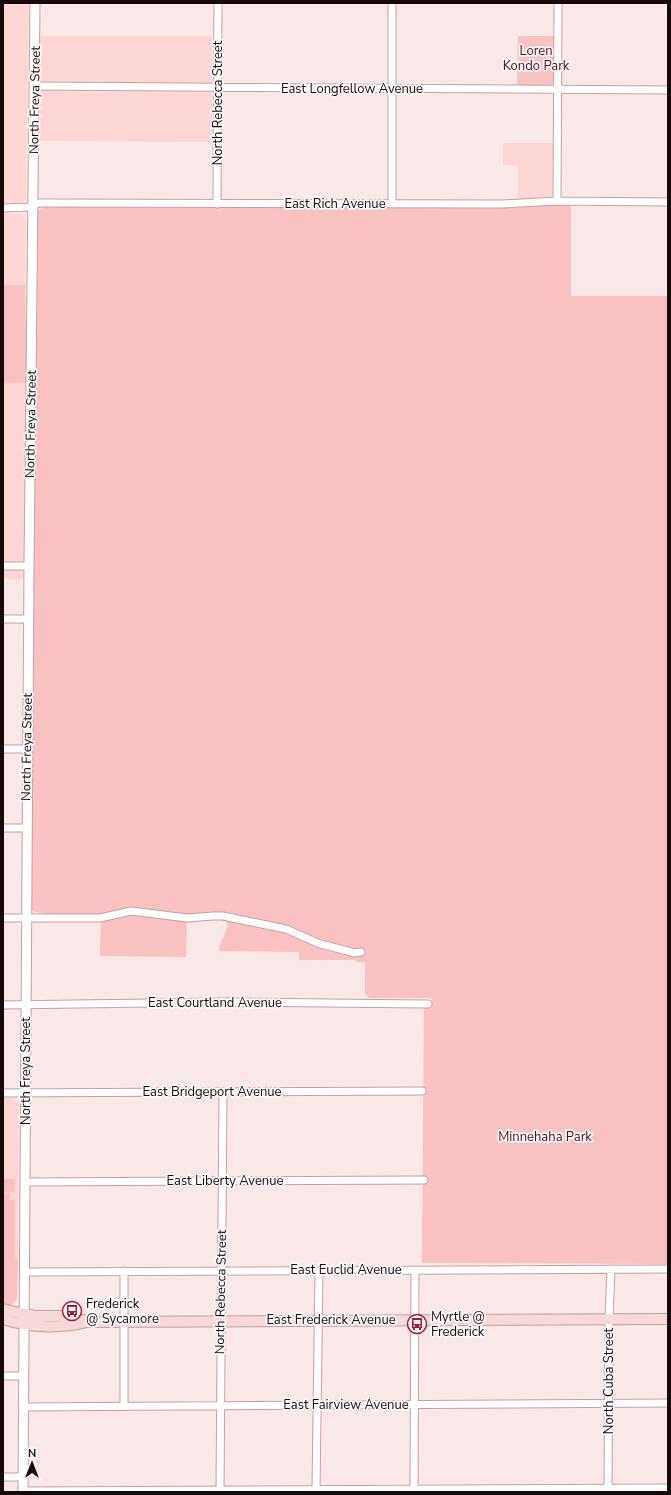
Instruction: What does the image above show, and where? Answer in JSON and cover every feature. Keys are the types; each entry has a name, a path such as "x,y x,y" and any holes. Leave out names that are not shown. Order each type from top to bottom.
{"main road":[{"path":"3,1309 24,1320"},
{"name":"East Frederick Avenue","path":"24,1320 36,1316 67,1316 91,1322 221,1320 668,1319"},
{"path":"3,1319 24,1320"}],"street":[{"name":"North Freya Street","path":"23,1491 26,1182 28,566 35,3"},
{"name":"North Rebecca Street","path":"217,204 218,3"},
{"path":"392,3 392,204"},
{"path":"557,201 558,3"},
{"name":"East Longfellow Avenue","path":"35,86 668,90"},
{"name":"East Rich Avenue","path":"3,208 25,208 45,203 503,204 557,201 668,202"},
{"path":"3,566 28,566"},
{"path":"3,619 29,619"},
{"path":"3,749 27,749"},
{"path":"3,828 27,828"},
{"path":"3,918 100,918 131,911 187,918 223,916 286,929 320,944 354,953 361,952"},
{"name":"East Courtland Avenue","path":"3,1005 223,1002 428,1004"},
{"name":"East Bridgeport Avenue","path":"3,1093 422,1091"},
{"name":"North Rebecca Street","path":"220,1491 223,1092"},
{"name":"East Liberty Avenue","path":"26,1182 424,1180"},
{"name":"North Cuba Street","path":"608,1490 609,1319 611,1269"},
{"name":"East Euclid Avenue","path":"24,1272 668,1269"},
{"path":"414,1491 415,1270"},
{"path":"124,1271 124,1406"},
{"path":"316,1490 319,1271"},
{"path":"3,1376 23,1376"},
{"name":"East Fairview Avenue","path":"23,1406 668,1403"},
{"path":"3,1477 23,1477"},
{"path":"23,1491 414,1491 608,1490 668,1488"}],"shaded area":[{"path":"3,3 29,3 26,199 22,203 3,203"},
{"path":"39,36 212,36 212,142 38,141"},
{"path":"503,143 553,143 553,198 518,199 518,166 503,165"},
{"path":"3,213 22,214 26,220 25,285 3,285"},
{"path":"3,383 27,383 24,579 3,579"},
{"path":"3,1098 14,1098 19,1103 18,1260 3,1260"}],"green space":[{"name":"Loren Kondo Park","path":"518,36 554,36 554,80 552,84 548,86 517,86"},
{"name":"Minnehaha Park","path":"571,205 571,296 668,296 668,1264 422,1263 424,1007 432,1007 432,998 369,998 365,993 365,962 357,962 355,960 299,960 299,952 219,951 228,926 225,919 187,920 186,957 100,956 101,915 58,915 35,912 30,907 38,211 44,206 486,208"},
{"path":"3,285 25,285 27,383 3,383"},
{"path":"3,1179 15,1179 15,1192 3,1192"},
{"path":"3,1193 10,1193 10,1200 15,1200 15,1260 18,1260 17,1299 13,1304 9,1305 3,1304"}],"place":[{"name":"Frederick @ Sycamore","path":"72,1311"},
{"name":"Myrtle @ Frederick","path":"417,1324"}]}
